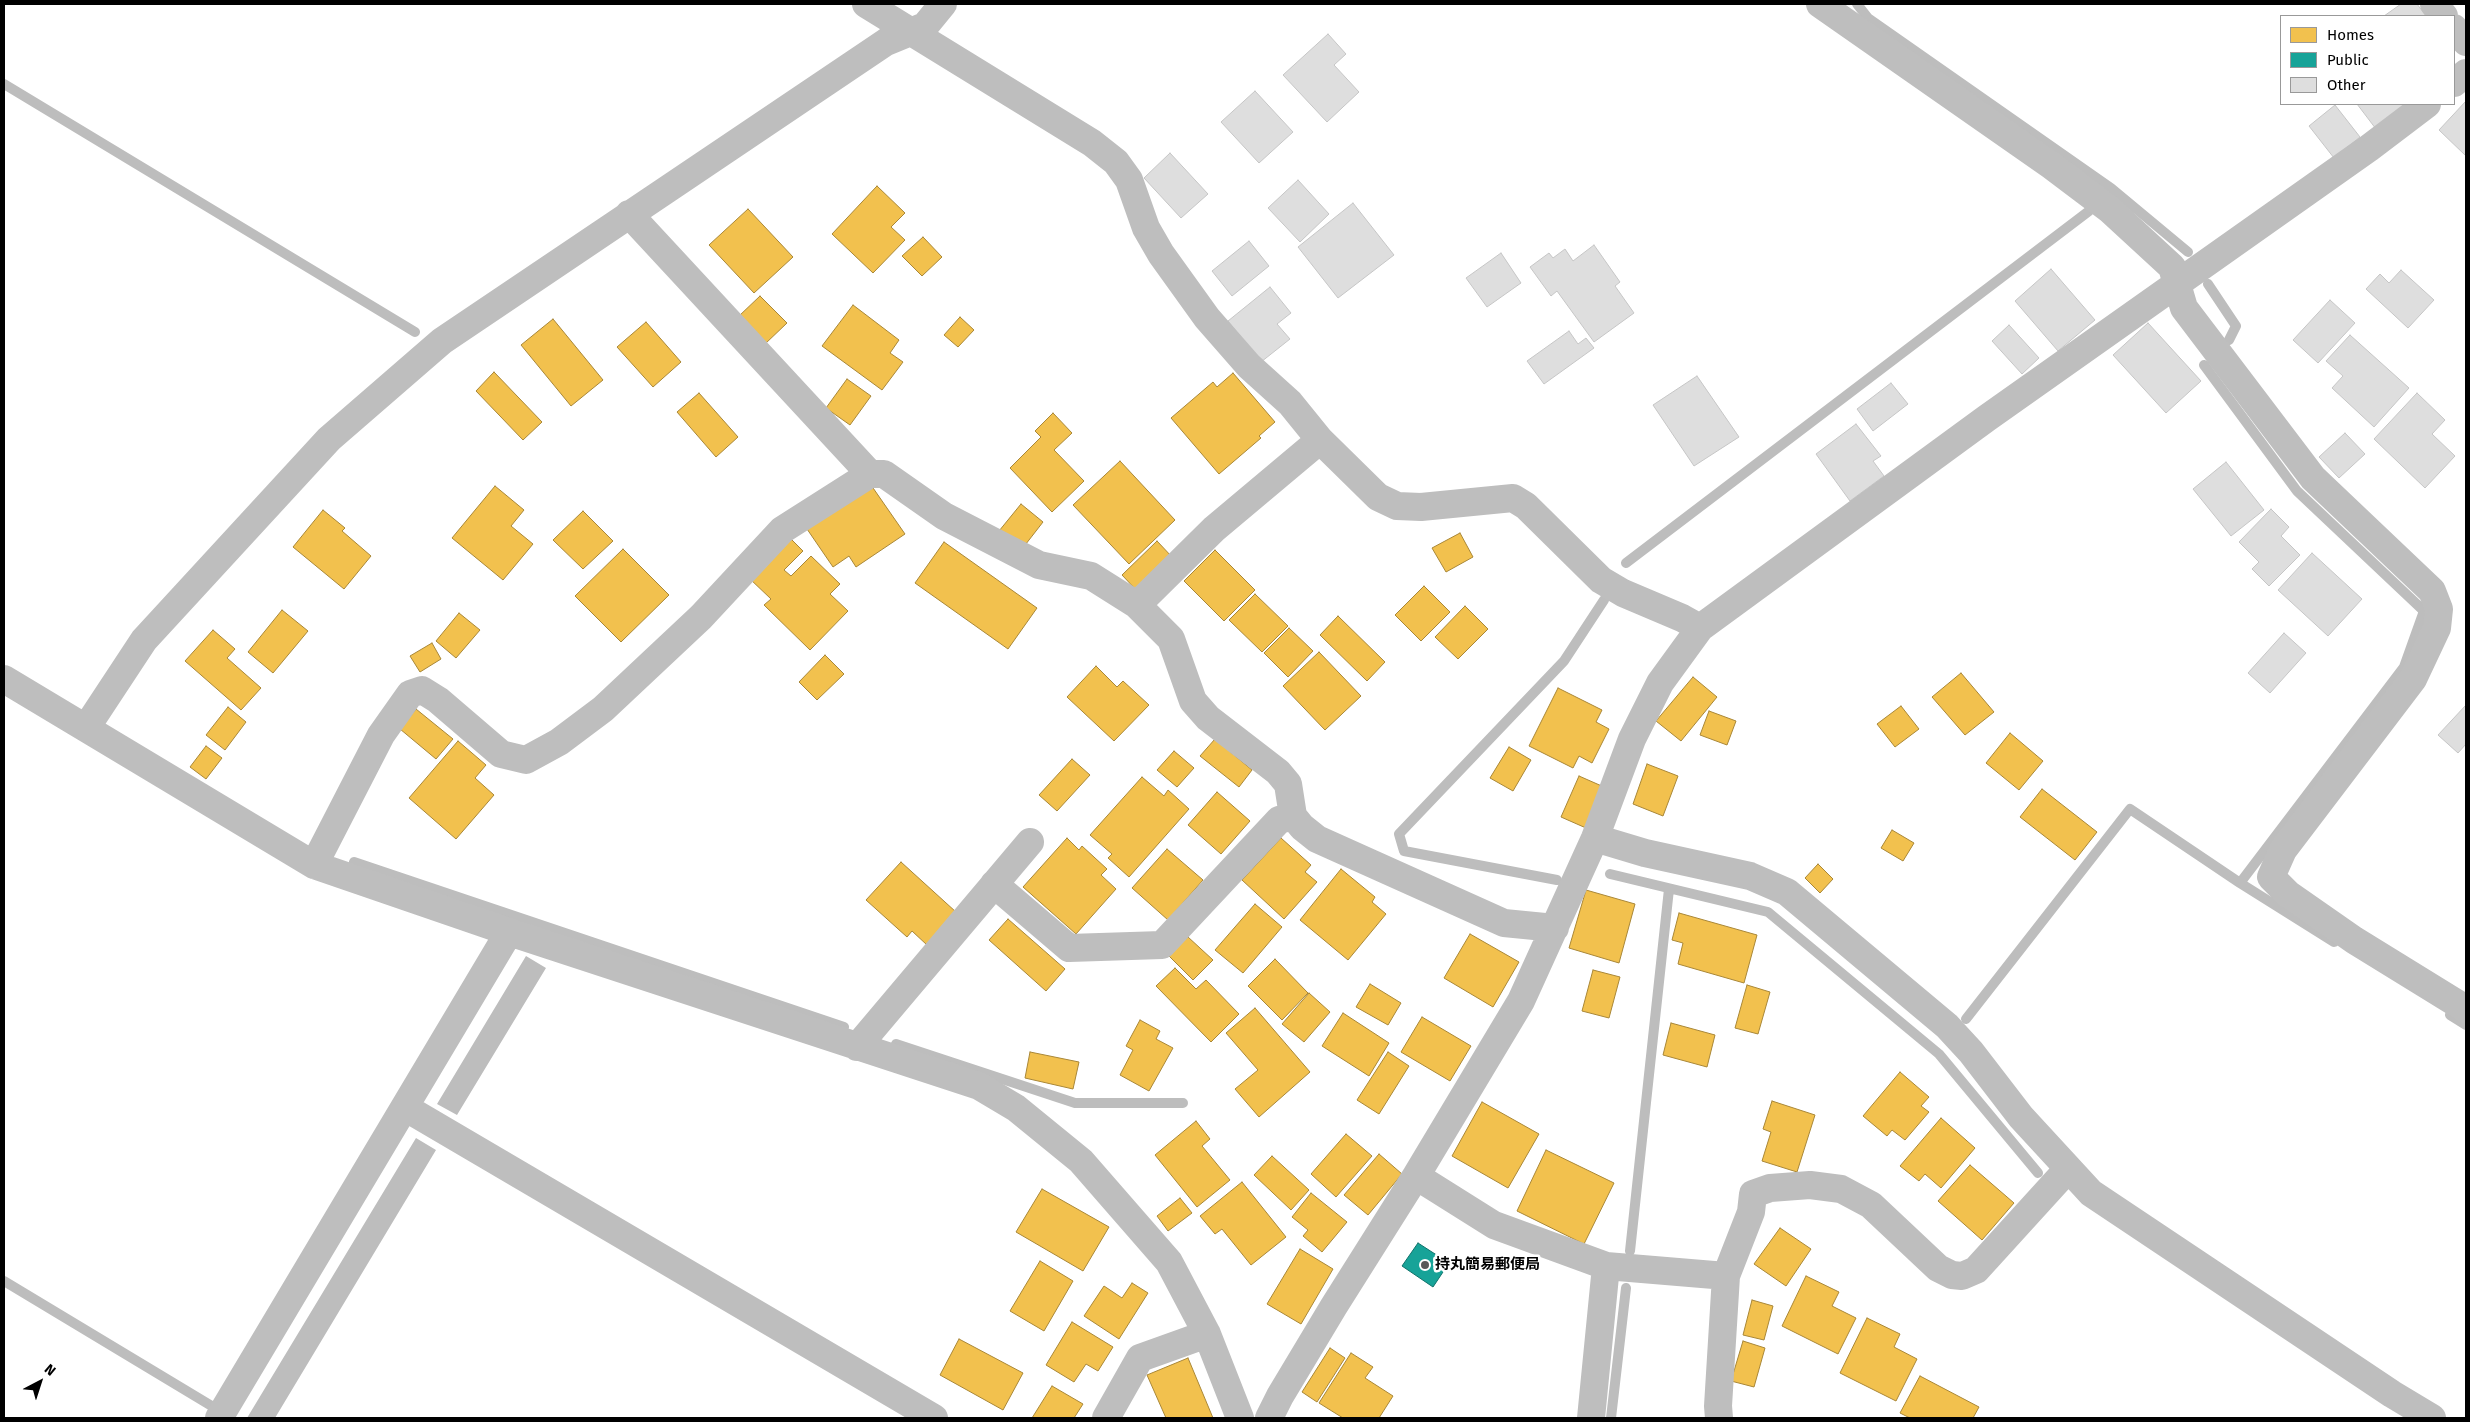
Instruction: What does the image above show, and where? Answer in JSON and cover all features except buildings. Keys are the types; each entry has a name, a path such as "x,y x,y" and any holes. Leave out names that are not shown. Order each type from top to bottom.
{"street":[{"path":"866,4 1092,144 1116,162 1129,180 1146,228 1161,254 1207,318 1249,366 1290,403 1320,440 1378,498 1397,506 1420,506 1513,498 1526,506 1601,580 1623,593 1682,618 1700,628"},
{"path":"86,728 144,640 329,440 442,341 886,42 925,26 943,4"},
{"path":"1820,4 2052,166 2110,210 2172,266 2184,308 2313,478 2432,591 2440,608 2437,628 2412,678 2283,850 2270,877 2288,894 2354,940 2466,1009"},
{"path":"2434,4 2443,15"},
{"path":"2455,29 2466,42"},
{"path":"2455,82 2466,73"},
{"path":"1269,1418 1280,1396 1334,1306 1416,1176 1521,1001 1595,838 1632,739 1660,683 1700,628 1988,418 2178,285 2426,105"},
{"path":"629,214 870,474"},
{"path":"1137,605 1214,529 1320,440"},
{"path":"314,865 381,735 410,694 422,690 438,700 501,754 526,760 559,742 603,709 701,617 782,530 870,474 884,474 944,516 1039,565 1091,576 1137,605 1171,639 1193,701 1208,718 1278,772 1288,784 1293,816 1302,828 1317,839 1504,923 1554,928"},
{"path":"4,679 314,865 509,932 979,1086 1016,1108 1054,1137 1081,1161 1169,1262 1206,1334 1240,1418"},
{"path":"994,884 1069,948 1162,945 1279,820 1293,816"},
{"path":"1595,838 1645,853 1750,876 1787,892 1947,1026 1971,1052 2021,1118 2090,1193 2392,1394 2432,1418"},
{"path":"857,1047 1030,842"},
{"path":"219,1418 406,1108 509,932"},
{"path":"406,1108 934,1418"},
{"path":"1719,1418 1718,1406 1726,1276 1751,1212 1753,1194 1770,1188 1810,1185 1841,1189 1871,1205 1938,1268 1962,1276 1976,1270 2067,1170"},
{"path":"1416,1176 1494,1225 1606,1266 1726,1276"},
{"path":"1591,1418 1606,1266"},
{"path":"1106,1418 1140,1358 1206,1334"}],"shaded area":[{"path":"526,956 546,968 457,1115 437,1104"},
{"path":"416,1138 436,1150 275,1418 247,1418"}],"waterway":[{"path":"1857,4 1868,18 2111,188 2188,252"},
{"path":"4,84 415,332"},
{"path":"1626,563 2089,211"},
{"path":"2208,284 2236,326 2229,340"},
{"path":"2204,365 2297,491 2424,611 2404,667 2240,883"},
{"path":"1557,880 1404,851 1399,834 1564,661 1604,600"},
{"path":"1966,1019 2130,809 2240,883 2334,942"},
{"path":"354,862 844,1027"},
{"path":"1610,874 1768,912 1939,1054 2038,1173"},
{"path":"1630,1251 1669,889"},
{"path":"2450,1015 2466,1025"},
{"path":"896,1044 1075,1103 1183,1103"},
{"path":"4,1281 210,1405"},
{"path":"1611,1418 1626,1288"}],"place":[{"name":"持丸簡易郵便局","path":"1425,1265"}]}
